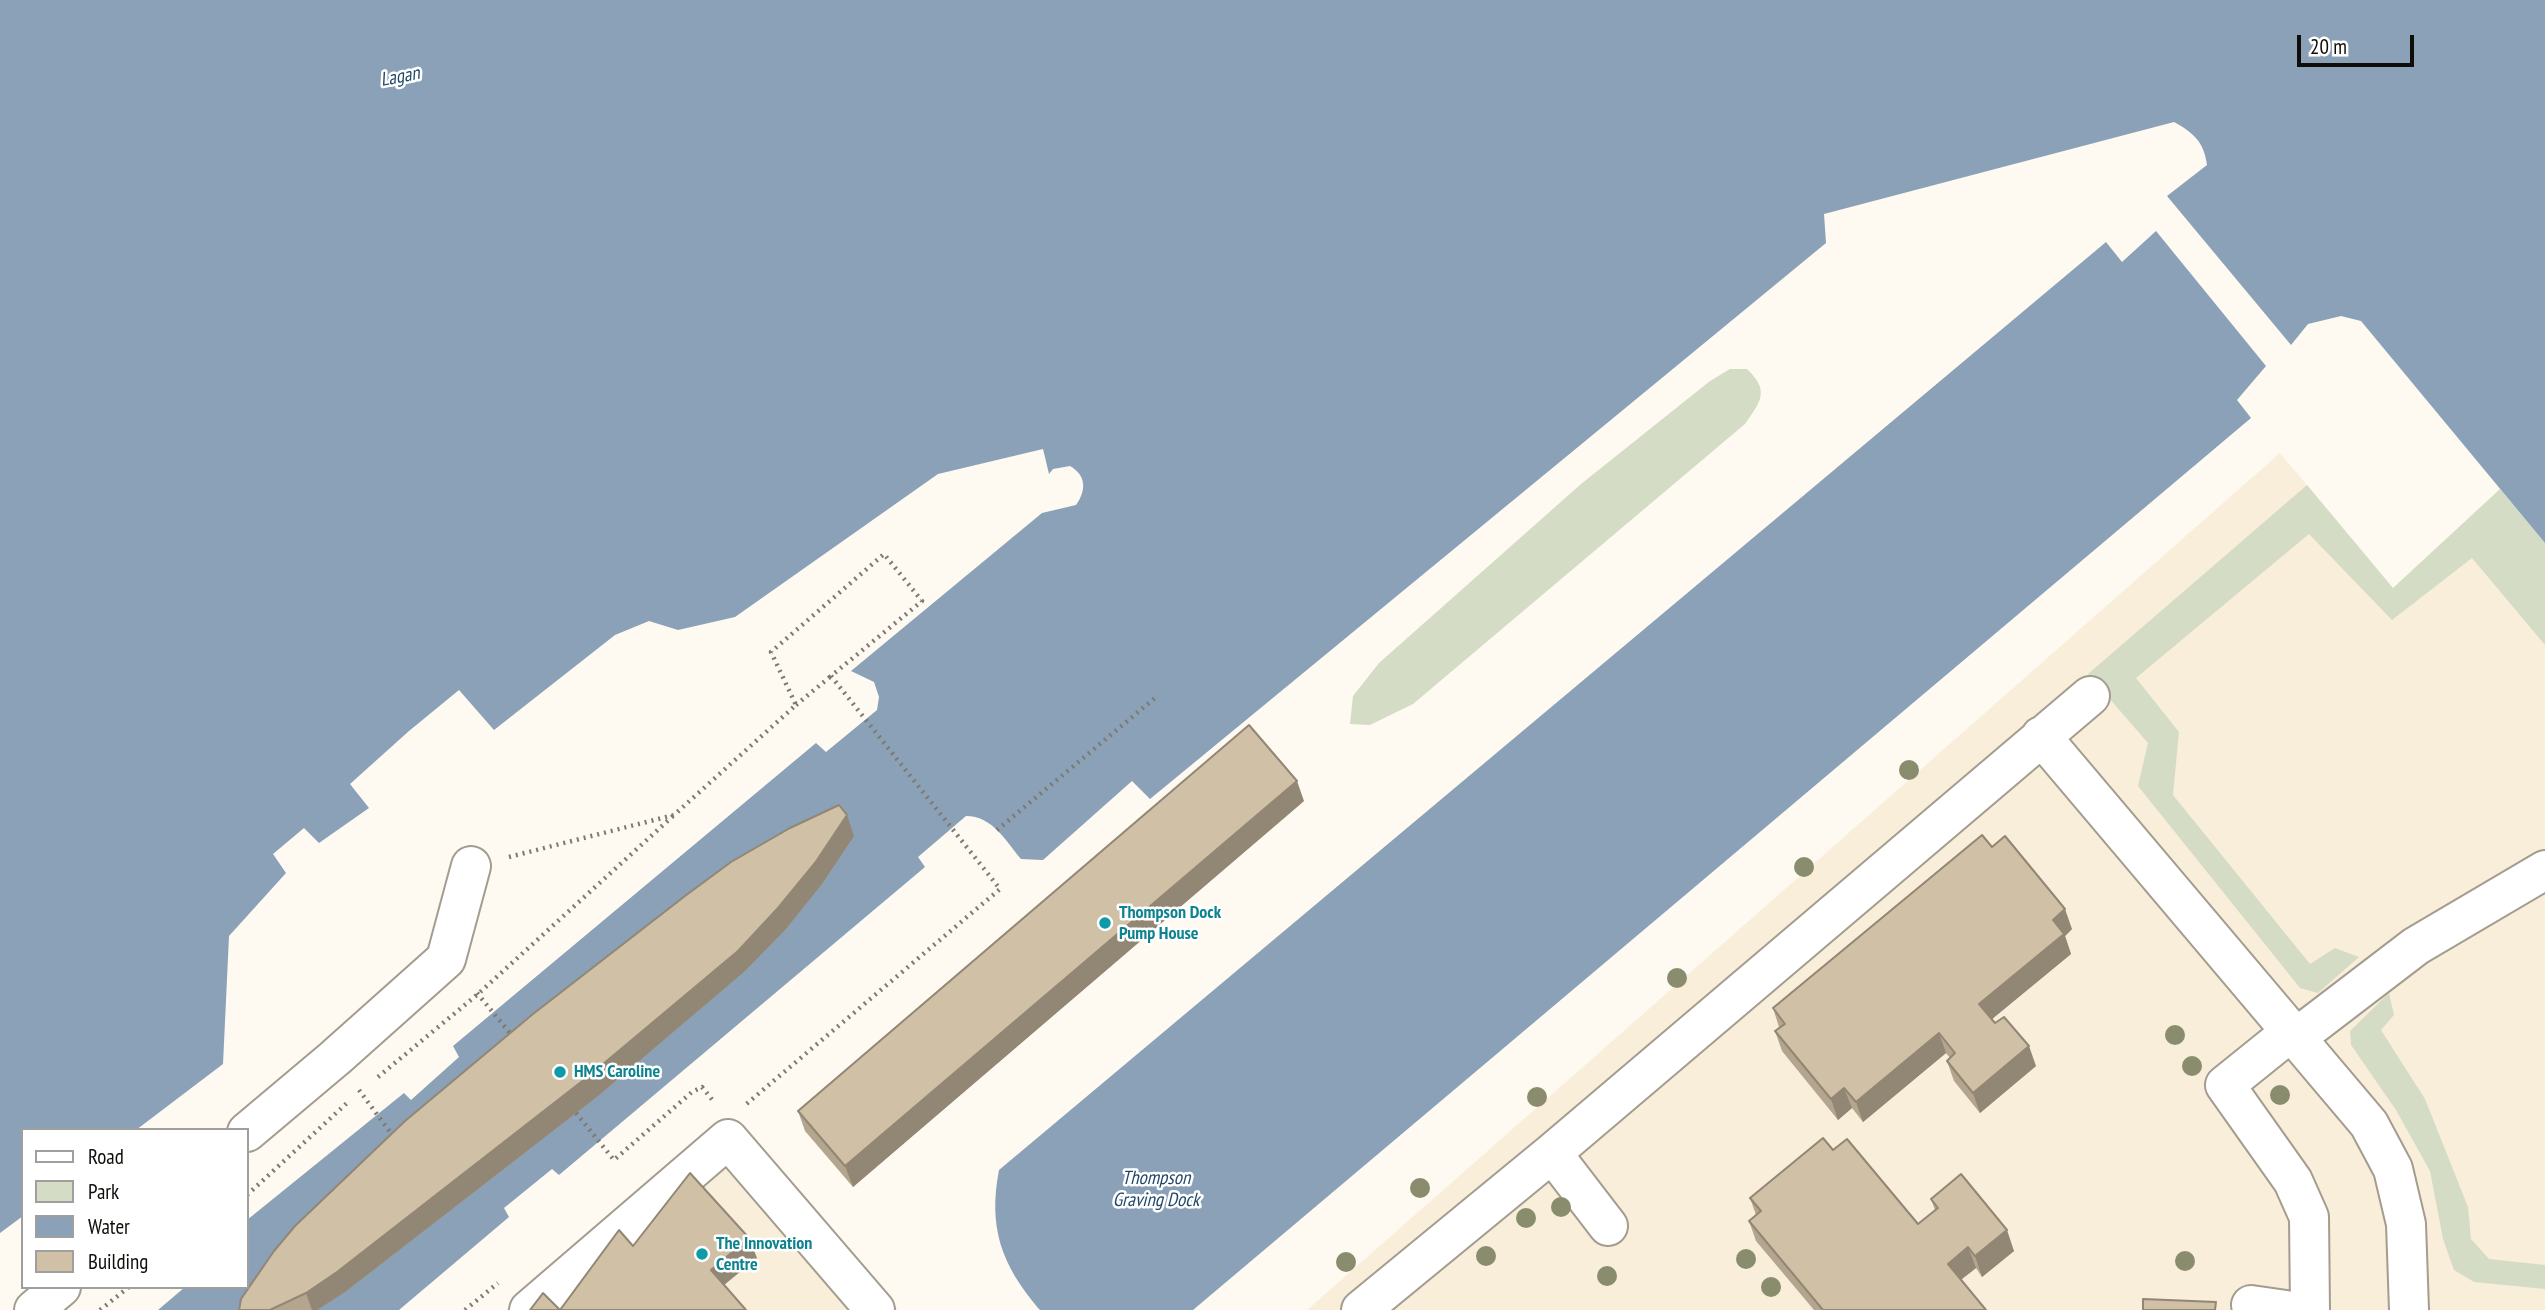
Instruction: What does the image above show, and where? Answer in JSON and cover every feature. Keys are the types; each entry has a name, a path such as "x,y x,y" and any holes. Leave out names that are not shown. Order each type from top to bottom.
{"lane":[{"path":"1361,1310 1552,1153 2090,696"},
{"path":"2041,736 2369,1124 2393,1169 2406,1224 2412,1310"},
{"path":"248,1131 446,959 471,866"},
{"path":"2309,1310 2309,1217 2293,1181 2225,1085 2416,946 2545,870"},
{"path":"529,1310 728,1139 875,1310"},
{"path":"1552,1153 1608,1226"},
{"path":"34,1310 59,1289"}],"path":[{"path":"248,1194 360,1092 478,994 796,705 922,601 884,554 771,652 796,705"},
{"path":"728,1139 727,1120 1000,889 831,676"},
{"path":"997,830 1155,698"},
{"path":"471,866 674,815"},
{"path":"494,1012 515,1040"},
{"path":"576,1113 614,1160 692,1092"},
{"path":"376,1114 397,1140"},
{"path":"100,1310 126,1289"}],"shaded area":[{"path":"2280,453 2393,588 2490,500 2545,566 2545,1310 1307,1310"},
{"path":"727,1120 754,1139 898,1310 506,1310"}],"green space":[{"path":"1730,369 1747,369 1761,390 1759,402 1745,424 1413,704 1370,725 1350,724 1353,696 1379,663 1581,484 1710,381"},
{"path":"2307,485 2393,588 2500,489 2545,543 2545,645 2472,558 2392,620 2309,534 2136,678 2179,732 2173,795 2310,964 2335,948 2359,957 2318,993 2300,988 2138,786 2148,743 2088,674"},
{"path":"2389,993 2394,1015 2381,1030 2425,1099 2468,1207 2471,1239 2489,1259 2545,1265 2545,1289 2474,1282 2454,1270 2443,1239 2430,1171 2396,1110 2351,1045 2350,1031"}],"water":[{"name":"Lagan","path":"0,0 2545,0 2545,543 2361,321 2341,316 2308,324 2291,345 2167,196 2207,165 2197,139 2174,122 1824,214 1826,243 1150,799 1132,781 1043,860 1021,859 991,825 975,817 966,816 918,857 925,867 559,1175 552,1169 504,1208 509,1217 399,1310 158,1310 183,1289 248,1289 248,1219 404,1093 411,1100 459,1057 453,1046 816,743 826,752 877,710 879,697 874,682 851,671 1042,513 1076,505 1082,494 1083,483 1079,474 1070,466 1053,469 1049,474 1043,449 938,474 735,617 678,630 649,621 615,635 494,730 459,690 350,784 369,808 319,843 304,828 273,854 286,873 229,936 223,1064 139,1128 21,1128 21,1217 0,1233"},
{"name":"Thompson Graving Dock","path":"2156,231 2266,366 2237,400 2251,418 1193,1310 1038,1308 1015,1276 1000,1244 995,1209 999,1170 2106,242 2122,262"}],"building":[{"name":"Thompson Dock Pump House","path":"1249,725 1297,781 845,1166 798,1111"},
{"name":"HMS Caroline","path":"839,805 847,815 815,863 738,951 590,1075 337,1272 306,1293 270,1310 239,1310 241,1299 295,1226 405,1121 533,1014 685,896 731,862 790,828"},
{"path":"1982,835 1992,847 2005,836 2065,909 2053,920 2064,934 1979,1004 1995,1023 2004,1017 2029,1046 1973,1093 1947,1061 1955,1053 1939,1033 1856,1102 1844,1088 1831,1099 1775,1031 1785,1024 1773,1008"},
{"path":"1823,1138 1833,1150 1847,1139 1918,1224 1938,1208 1931,1199 1961,1174 2007,1230 1975,1256 1968,1247 1948,1264 1986,1310 1823,1310 1749,1221 1761,1211 1750,1198"},
{"name":"The Innovation Centre","path":"690,1173 749,1238 711,1270 746,1310 560,1310 619,1230 633,1246"},
{"path":"543,1293 560,1310 530,1310"},
{"path":"2143,1299 2216,1302 2215,1310 2143,1310"}],"place":[{"name":"Thompson Dock Pump House","path":"1105,923"},
{"name":"HMS Caroline","path":"560,1072"},
{"name":"The Innovation Centre","path":"702,1254"}]}
